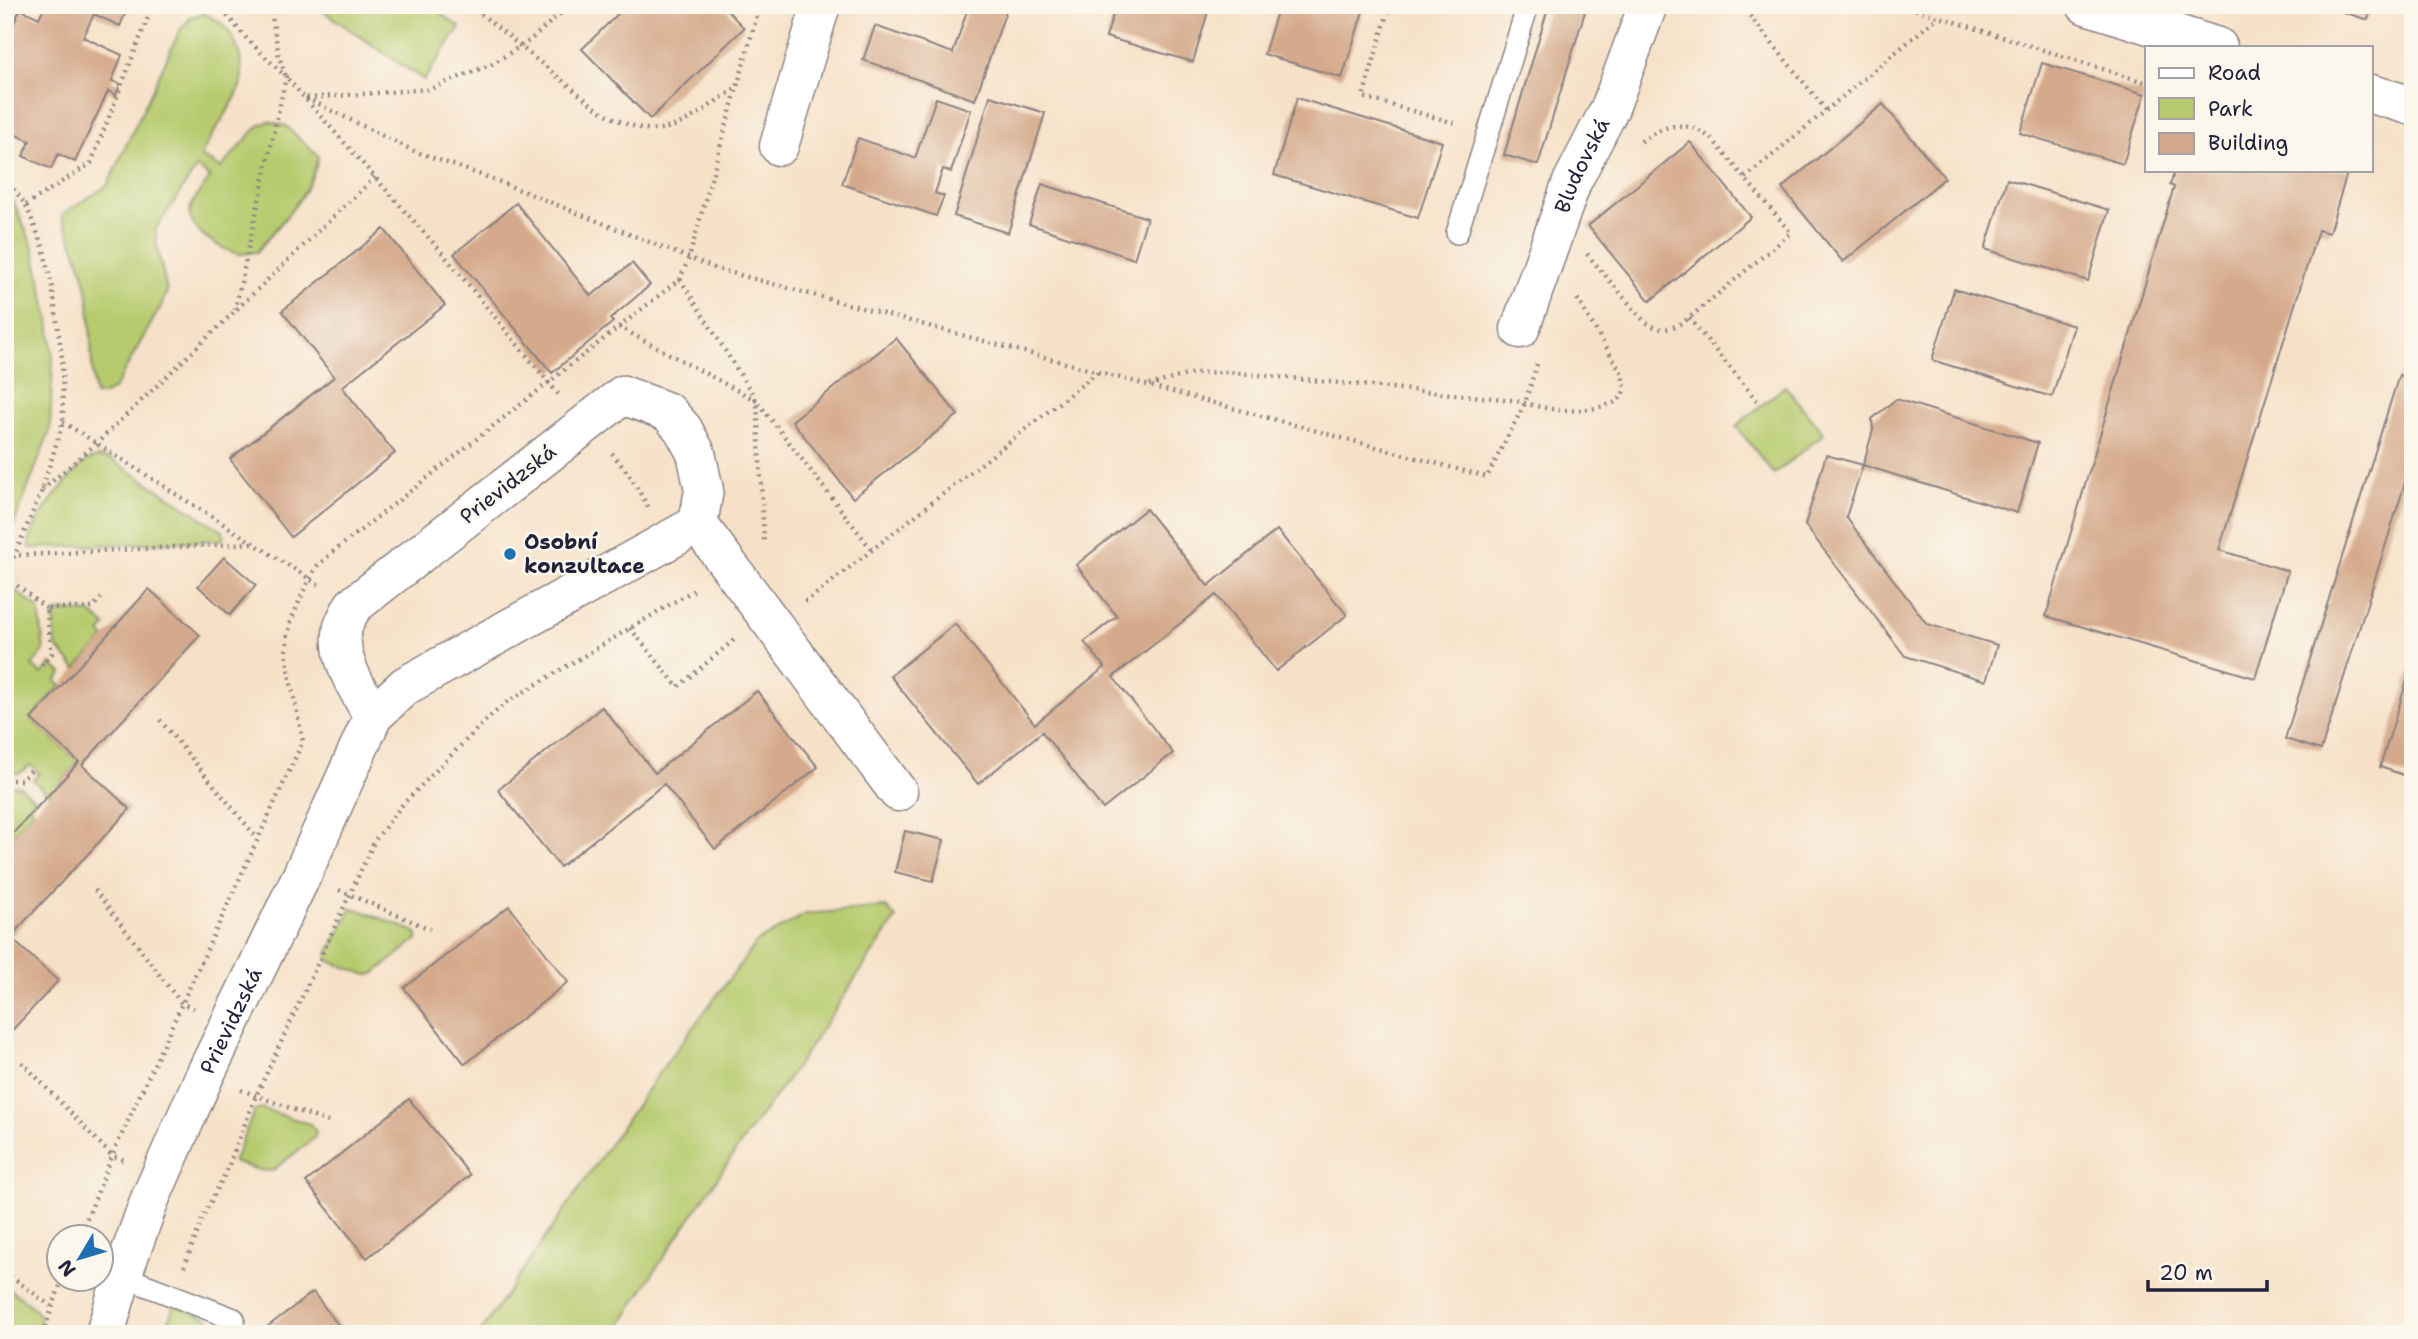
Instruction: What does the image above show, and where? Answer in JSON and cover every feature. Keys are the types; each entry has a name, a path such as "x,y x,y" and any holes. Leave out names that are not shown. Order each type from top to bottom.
{"street":[{"path":"779,146 821,5"},
{"name":"Bludovská","path":"1531,340 1572,182 1610,108 1648,5"},
{"path":"2086,5 2215,46"},
{"path":"2372,93 2413,106"},
{"name":"Prievidzská","path":"105,1334 122,1276 161,1175 204,1077 302,875 373,716 405,687 698,524 704,489 696,453 683,429 668,412 623,395 353,606"},
{"path":"698,524 898,792"},
{"path":"353,606 343,626 343,656 373,716"}],"lane":[{"path":"1457,233 1528,5"},
{"path":"122,1276 233,1319"}],"path":[{"path":"26,205 91,163 153,5"},
{"path":"218,5 247,39 306,98 443,254 631,477 653,517"},
{"path":"235,311 286,76 279,57 270,5"},
{"path":"470,5 596,108 618,121 658,131 684,124 738,86"},
{"path":"306,98 430,89 492,64 520,46 570,5"},
{"path":"689,258 760,5"},
{"path":"1390,5 1363,97 1488,132"},
{"path":"1741,5 1826,110"},
{"path":"1902,5 2145,82"},
{"path":"1745,178 1938,17"},
{"path":"306,98 414,151 495,180 714,268 1486,477 1525,403 1531,340"},
{"path":"1584,250 1653,329 1677,327 1791,233 1712,139 1702,131 1677,125 1663,127 1630,148"},
{"path":"41,490 97,443 374,177"},
{"path":"5,178 26,205 43,247 52,286 62,357 63,422 41,490 5,577 46,608 92,608 101,598"},
{"path":"680,279 757,401 872,550"},
{"path":"1148,386 1194,373 1228,372 1513,400 1569,412 1615,403 1622,397 1625,387 1622,374 1571,288"},
{"path":"1689,318 1759,403"},
{"path":"620,327 757,401"},
{"path":"630,628 678,687 791,593 796,600 807,601 1098,372"},
{"path":"757,401 763,539 766,547"},
{"path":"63,422 353,606"},
{"path":"5,556 254,543"},
{"path":"173,1297 204,1215 226,1172 256,1096 366,857 389,821 483,723 507,702 694,590"},
{"path":"42,665 52,653 46,608"},
{"path":"160,720 257,839"},
{"path":"5,780 22,780 30,770"},
{"path":"302,875 430,929"},
{"path":"95,890 181,1003 230,1024"},
{"path":"22,1062 112,1156 161,1175"},
{"path":"204,1077 328,1122"},
{"path":"5,1272 51,1306"},
{"path":"43,1334 56,1294"}],"green space":[{"path":"314,5 427,5 460,27 424,80"},
{"path":"203,13 228,30 240,55 242,73 239,90 201,156 221,168 258,126 269,121 286,126 318,156 315,170 294,207 257,252 240,254 216,244 200,232 190,217 191,206 210,178 197,167 156,229 156,242 167,291 161,306 114,389 103,395 95,395 89,300 78,256 62,217 108,185 179,32 191,17"},
{"path":"5,196 14,203 33,247 49,319 53,358 50,430 5,547"},
{"path":"1785,386 1824,434 1774,474 1736,426"},
{"path":"103,457 112,460 223,531 224,537 221,540 30,548 34,528 60,489 87,461"},
{"path":"12,592 17,592 39,609 44,650 32,666 42,674 51,664 62,673 56,681 61,685 31,719 79,762 49,795 33,780 39,773 30,765 20,773 5,773 5,603"},
{"path":"64,611 91,613 106,626 100,633 105,638 76,669 56,646 54,617"},
{"path":"5,785 20,786 35,799 29,806 34,811 5,842"},
{"path":"886,907 896,918 655,1270 615,1334 479,1334 658,1074 757,942 806,914"},
{"path":"351,909 413,931 417,934 417,939 374,974 367,975 331,962 328,954"},
{"path":"260,1108 310,1124 316,1132 314,1138 272,1171 233,1162 254,1112"},
{"path":"5,1286 32,1306 40,1318 40,1334 5,1334"},
{"path":"177,1306 210,1319 209,1324 199,1334 164,1334 173,1308"}],"building":[{"path":"45,5 129,5 120,26 94,14 83,37 122,55 112,81 120,84 116,95 108,91 75,162 58,154 51,169 23,156 30,141 5,130 5,44 20,9 39,18"},
{"path":"627,5 722,5 744,28 650,119 582,49"},
{"path":"969,5 1008,5 975,100 863,60 875,26 953,53"},
{"path":"1116,5 1210,5 1193,62 1106,37"},
{"path":"1279,5 1365,5 1342,78 1264,54"},
{"path":"1549,5 1587,5 1538,165 1504,155"},
{"path":"2342,5 2372,5 2368,20 2340,11"},
{"path":"2042,63 2145,94 2123,164 2020,133"},
{"path":"990,96 1045,113 1008,233 954,216"},
{"path":"936,98 971,110 951,172 943,169 935,193 944,196 936,216 842,184 858,138 915,158"},
{"path":"1297,98 1442,142 1418,218 1274,175"},
{"path":"1883,104 1945,178 1843,262 1782,188"},
{"path":"1690,142 1751,217 1650,301 1588,226"},
{"path":"2174,172 2347,172 2329,233 2318,230 2219,550 2288,571 2255,678 2046,616 2174,187 2170,185"},
{"path":"2007,179 2109,210 2088,281 1985,249"},
{"path":"1042,184 1147,218 1134,259 1029,224"},
{"path":"516,203 591,296 632,263 650,285 610,319 613,322 552,373 454,254"},
{"path":"384,229 445,305 342,387 395,453 291,537 230,459 334,377 282,311"},
{"path":"1954,289 2074,326 2052,397 1932,360"},
{"path":"896,338 958,415 853,498 792,421"},
{"path":"2399,375 2413,379 2413,458 2321,750 2285,739"},
{"path":"1896,399 2038,443 2017,513 1863,465 1873,430 1872,419"},
{"path":"1826,455 1863,465 1846,517 1927,624 1997,645 1986,681 1905,656 1805,525"},
{"path":"1146,509 1208,586 1277,530 1347,615 1276,671 1216,595 1113,677 1173,753 1103,809 1042,732 978,784 890,676 955,624 1035,724 1105,667 1084,642 1117,616 1076,565"},
{"path":"224,557 256,585 230,615 198,586"},
{"path":"149,589 200,635 82,765 130,809 10,937 58,981 5,1038 5,842 79,762 31,719"},
{"path":"2413,661 2413,778 2380,767"},
{"path":"757,691 818,767 715,849 664,784 560,867 498,790 602,707 655,773"},
{"path":"905,831 944,840 933,881 895,872"},
{"path":"509,906 568,982 465,1064 404,988"},
{"path":"409,1099 470,1175 367,1258 306,1182"},
{"path":"313,1292 345,1334 258,1334"}],"place":[{"name":"Osobní konzultace","path":"510,554"}]}
